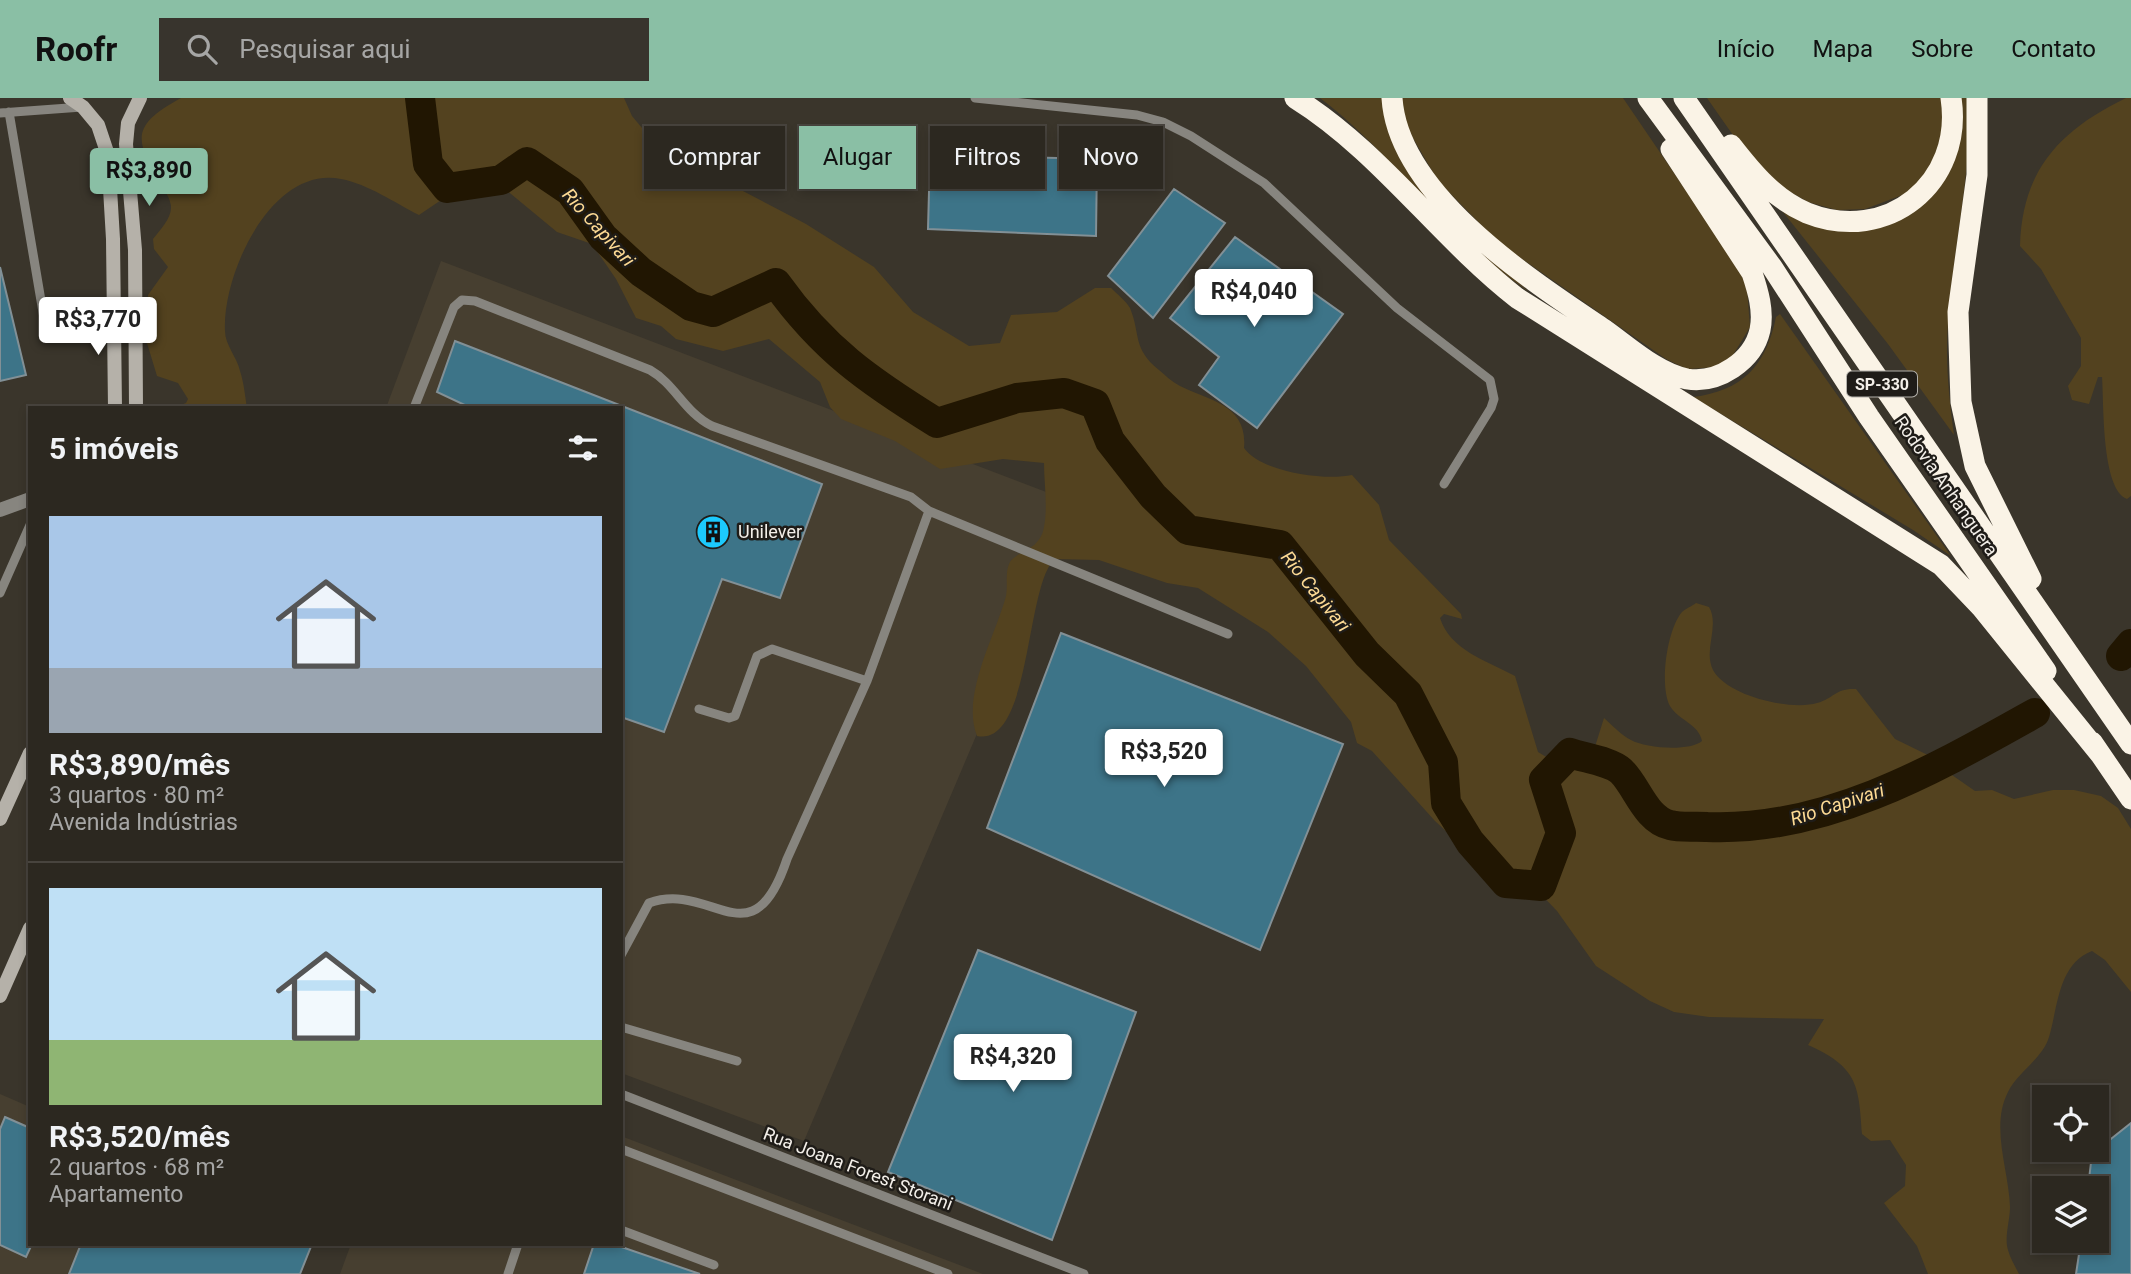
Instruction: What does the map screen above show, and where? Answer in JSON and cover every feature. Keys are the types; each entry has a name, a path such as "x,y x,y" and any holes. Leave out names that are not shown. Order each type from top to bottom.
{"highway":[{"path":"1295,98 1348,136 1462,251 1517,298 1941,565 1981,607 2100,754"},
{"path":"1392,98 1402,142 1430,185 1468,227 1518,271 1653,363 1685,378 1708,379 1738,363 1755,342 1760,330 1759,293 1752,273 1656,126 1646,98"},
{"name":"Rodovia Anhanguera","path":"1646,98 1772,267 1869,417 2017,625 2131,799"},
{"name":"Rodovia Anhanguera","path":"1684,98 2131,744"},
{"path":"1693,98 1759,181 1781,199 1807,213 1832,219 1855,220 1895,211 1914,200 1937,177 1953,134 1951,98"},
{"path":"1977,98 1977,175 1958,312 1961,402 1975,466 1985,490 2080,670"}],"street":[{"path":"69,98 83,107 98,125 108,155 113,239 115,406"},
{"path":"136,406 135,250 126,144 128,122 140,98"},
{"path":"0,510 28,500"},
{"path":"0,819 28,757"},
{"path":"0,996 28,933"}],"lane":[{"path":"975,98 1137,115 1163,122 1264,183 1397,308 1490,380 1494,399 1491,408 1444,484"},
{"path":"47,336 5,113 83,107"},
{"path":"415,406 454,307 462,300 475,300 650,370 662,377 699,420 712,426 911,497 929,511 1228,634"},
{"path":"623,951 649,903 665,897 741,914 767,903 777,888 787,859 867,681 929,511"},
{"path":"0,593 28,530"},
{"path":"699,709 729,718 735,716 757,656 772,649 867,681"},
{"path":"623,1028 737,1060"},
{"name":"Rua Joana Forest Storani","path":"623,1095 1084,1274"},
{"path":"623,1150 948,1274"},
{"path":"623,1231 714,1265"},
{"path":"508,1274 517,1246"}],"shaded area":[{"path":"181,98 624,98 632,116 644,130 644,189 739,189 806,224 874,267 913,312 969,346 1000,343 1011,315 1057,312 1095,288 1111,288 1130,308 1141,348 1150,362 1177,384 1225,406 1233,413 1244,434 1244,448 1252,456 1278,469 1294,473 1326,477 1352,475 1379,505 1389,540 1461,614 1462,619 1444,614 1440,618 1445,629 1471,653 1515,676 1538,752 1563,767 1593,753 1604,718 1627,738 1646,745 1678,748 1702,741 1697,730 1670,706 1665,685 1666,658 1672,631 1682,612 1696,603 1709,607 1712,614 1710,662 1713,670 1720,679 1745,694 1776,703 1806,705 1823,701 1844,690 1856,689 1895,739 1938,760 1939,766 1975,791 1992,790 2014,799 2053,790 2074,790 2101,796 2118,808 2131,829 2131,992 2105,960 2092,951 2081,957 2072,966 2061,988 2046,1045 2008,1092 2003,1105 2000,1134 2010,1207 2007,1245 2019,1274 1928,1274 1917,1246 1884,1203 1905,1186 1906,1165 1890,1140 1871,1141 1862,1134 1857,1090 1852,1079 1837,1061 1808,1045 1824,1019 1709,1017 1674,1012 1650,1001 1596,966 1557,911 1533,886 1484,866 1435,821 1372,751 1357,743 1351,722 1306,666 1268,632 1198,588 1167,583 1099,560 1055,559 1045,574 1018,691 1008,716 995,733 977,736 973,720 976,684 1006,596 1009,564 1016,556 1038,542 1044,527 1044,463 1003,459 940,469 895,441 841,419 830,407 820,382 769,339 723,351 676,339 661,326 636,318 616,279 592,244 557,232 505,189 485,186 456,190 419,215 351,181 316,179 293,189 273,206 256,229 242,255 226,308 226,336 238,366 247,406 178,406 186,403 188,399 178,383 157,376 147,343 148,295 168,267 154,249 153,239 168,219 171,210 167,194 151,167 142,143 146,124"},
{"path":"1320,98 1385,98 1472,239 1529,292 1466,242 1374,146"},
{"path":"1400,98 1623,98 1740,270 1747,289 1750,327 1733,355 1717,367 1687,369 1666,359 1499,243 1438,181 1406,126"},
{"path":"1707,98 1942,98 1945,108 1940,156 1913,191 1865,209 1837,210 1808,202 1780,186 1735,138"},
{"path":"1959,98 1969,98 1969,126 1947,337 1954,435 1888,344 1779,207 1822,225 1931,196 1947,174 1957,151 1961,126"},
{"path":"2126,98 2131,98 2131,496 2127,499 2119,492 2112,479 2108,463 2102,377 2098,377 2089,404 2072,400 2068,386 2081,366 2081,338 2041,269 2020,246 2022,219 2028,195 2049,155 2082,124"},
{"path":"441,261 1075,503 804,1141 623,1074 623,406 387,406"},
{"path":"1780,314 1951,556 1913,530 1693,397 1725,389 1749,373 1766,349 1776,317"},
{"path":"0,1094 28,1106 28,1246 80,1246 69,1274 0,1274"},
{"path":"623,1137 983,1274 340,1274 350,1246 623,1246"}],"building":[{"path":"930,155 930,189 1045,189 1045,158 1059,158 1059,189 1097,189 1096,236 928,229"},
{"path":"1174,189 1225,223 1153,318 1108,276"},
{"path":"1235,237 1343,314 1257,428 1199,385 1219,357 1170,318"},
{"path":"0,267 26,375 0,381"},
{"name":"Unilever","path":"455,341 622,406 467,406 437,392"},
{"name":"Unilever","path":"623,406 822,484 780,598 722,579 664,732 623,718"},
{"path":"1061,633 1343,744 1260,950 987,828"},
{"path":"978,950 1136,1012 1052,1240 888,1172"},
{"path":"5,1117 28,1127 28,1246 31,1246 26,1257 0,1245 0,1129"},
{"path":"2131,1123 2131,1274 2076,1274 2079,1253 2109,1253 2109,1176 2089,1176 2091,1162 2109,1162 2109,1140"},
{"path":"80,1246 311,1246 300,1274 69,1274"},
{"path":"593,1246 619,1246 700,1274 584,1274"}],"waterway":[{"name":"Rio Capivari","path":"420,98 428,164 447,188 501,180 527,162 570,191 603,237 641,272 691,306 713,312 776,283 811,327 849,362 890,393 937,423 1017,398 1064,393 1095,404 1110,441 1153,496 1188,530 1280,545 1367,654 1408,694 1443,762 1446,803 1470,842 1506,883 1541,886 1561,833 1544,780 1570,753 1604,762 1621,771 1648,809 1661,822 1683,827 1751,826 1837,808 1878,793 1919,775 2035,713"},
{"name":"Rio Capivari","path":"2121,656 2131,644"}],"place":[{"name":"Unilever","path":"713,532"}]}
